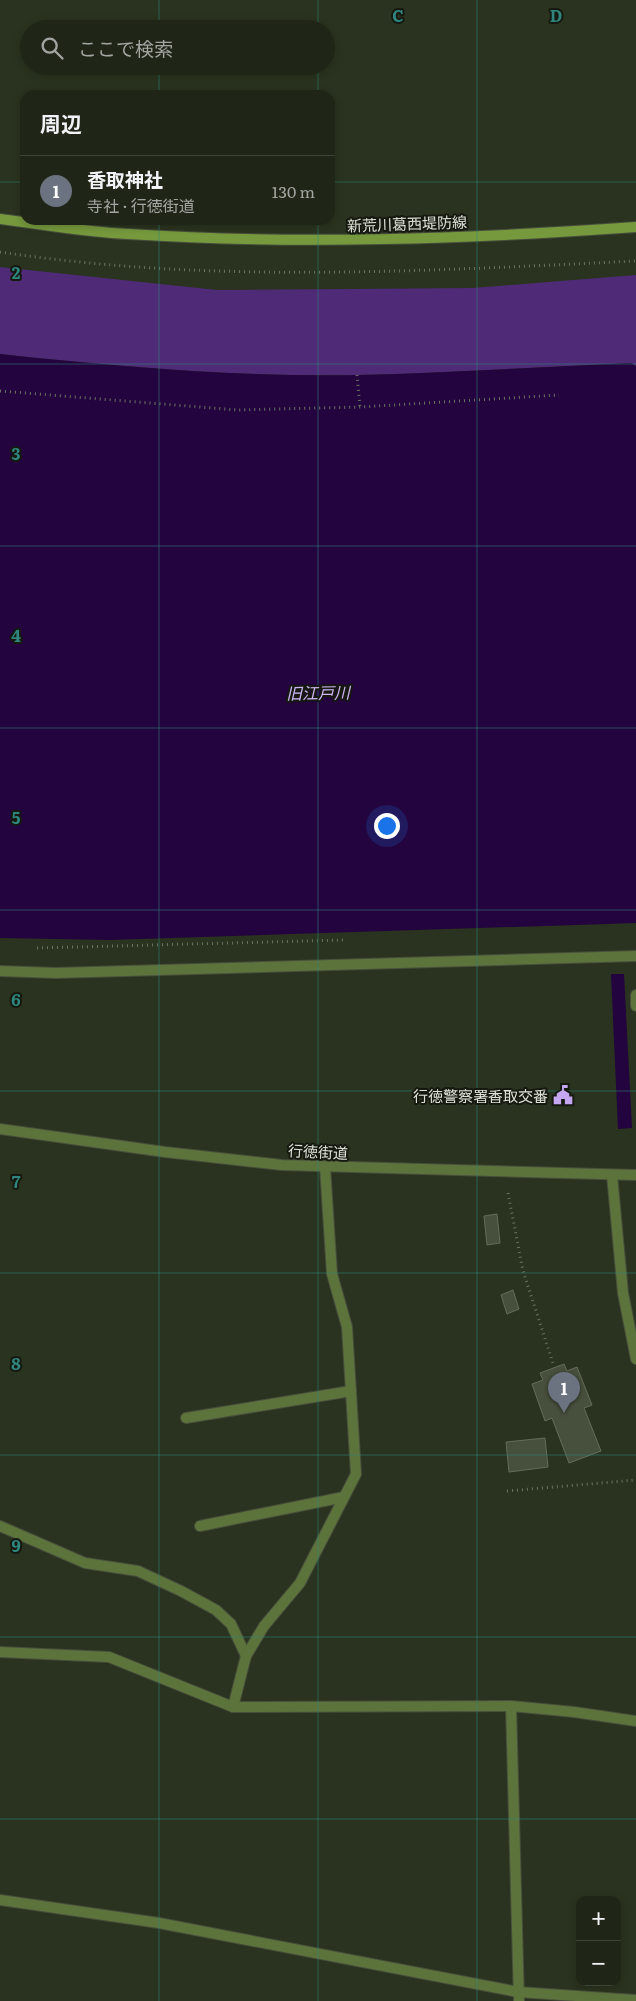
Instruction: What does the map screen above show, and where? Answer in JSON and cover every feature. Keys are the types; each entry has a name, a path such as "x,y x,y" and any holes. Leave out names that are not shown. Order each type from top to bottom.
{"main road":[{"name":"新荒川葛西堤防線","path":"0,220 20,222"},
{"name":"新荒川葛西堤防線","path":"45,225 127,234 251,239 374,240 636,227"}],"street":[{"path":"0,970 56,973 636,956"},
{"path":"636,995 636,1006"},
{"name":"行徳街道","path":"0,1128 234,1161 325,1167 636,1175"},
{"path":"233,1707 246,1656 264,1626 300,1583 356,1474 347,1327 332,1274 325,1167"},
{"path":"612,1175 623,1293 636,1359"},
{"path":"186,1418 352,1391"},
{"path":"200,1526 344,1497"},
{"path":"0,1526 85,1563 138,1571 181,1591 216,1610 231,1624 246,1656"},
{"path":"0,1652 109,1657 233,1707 511,1706 574,1712 636,1721"},
{"path":"511,1706 518,1996"},
{"path":"0,1900 159,1923 518,1996 636,2000"}],"path":[{"path":"0,252 45,259 140,267 253,272 424,271 636,261"},
{"path":"357,375 360,407"},
{"path":"0,391 236,410 360,407 559,394"},
{"path":"27,948 350,940"},
{"path":"507,1172 508,1202 523,1272 553,1363"},
{"path":"507,1491 636,1480"}],"shaded area":[{"path":"0,267 217,290 473,288 636,275 636,366 631,363 393,374 314,375 224,373 134,367 0,354"}],"water":[{"name":"旧江戸川","path":"0,354 134,367 224,373 314,375 393,374 631,363 636,366 636,923 110,940 0,938"},
{"path":"611,974 624,974 632,1128 618,1129"}],"building":[{"path":"497,1214 500,1243 487,1245 484,1216"},
{"path":"513,1290 519,1309 507,1314 501,1295"},
{"path":"564,1364 567,1371 577,1367 592,1405 584,1408 601,1451 569,1463 552,1418 545,1421 532,1384 543,1380 540,1373"},
{"path":"545,1438 548,1467 509,1472 506,1442"}],"place":[{"name":"行徳警察署香取交番","path":"563,1095"},
{"name":"香取神社","path":"564,1413"}]}
